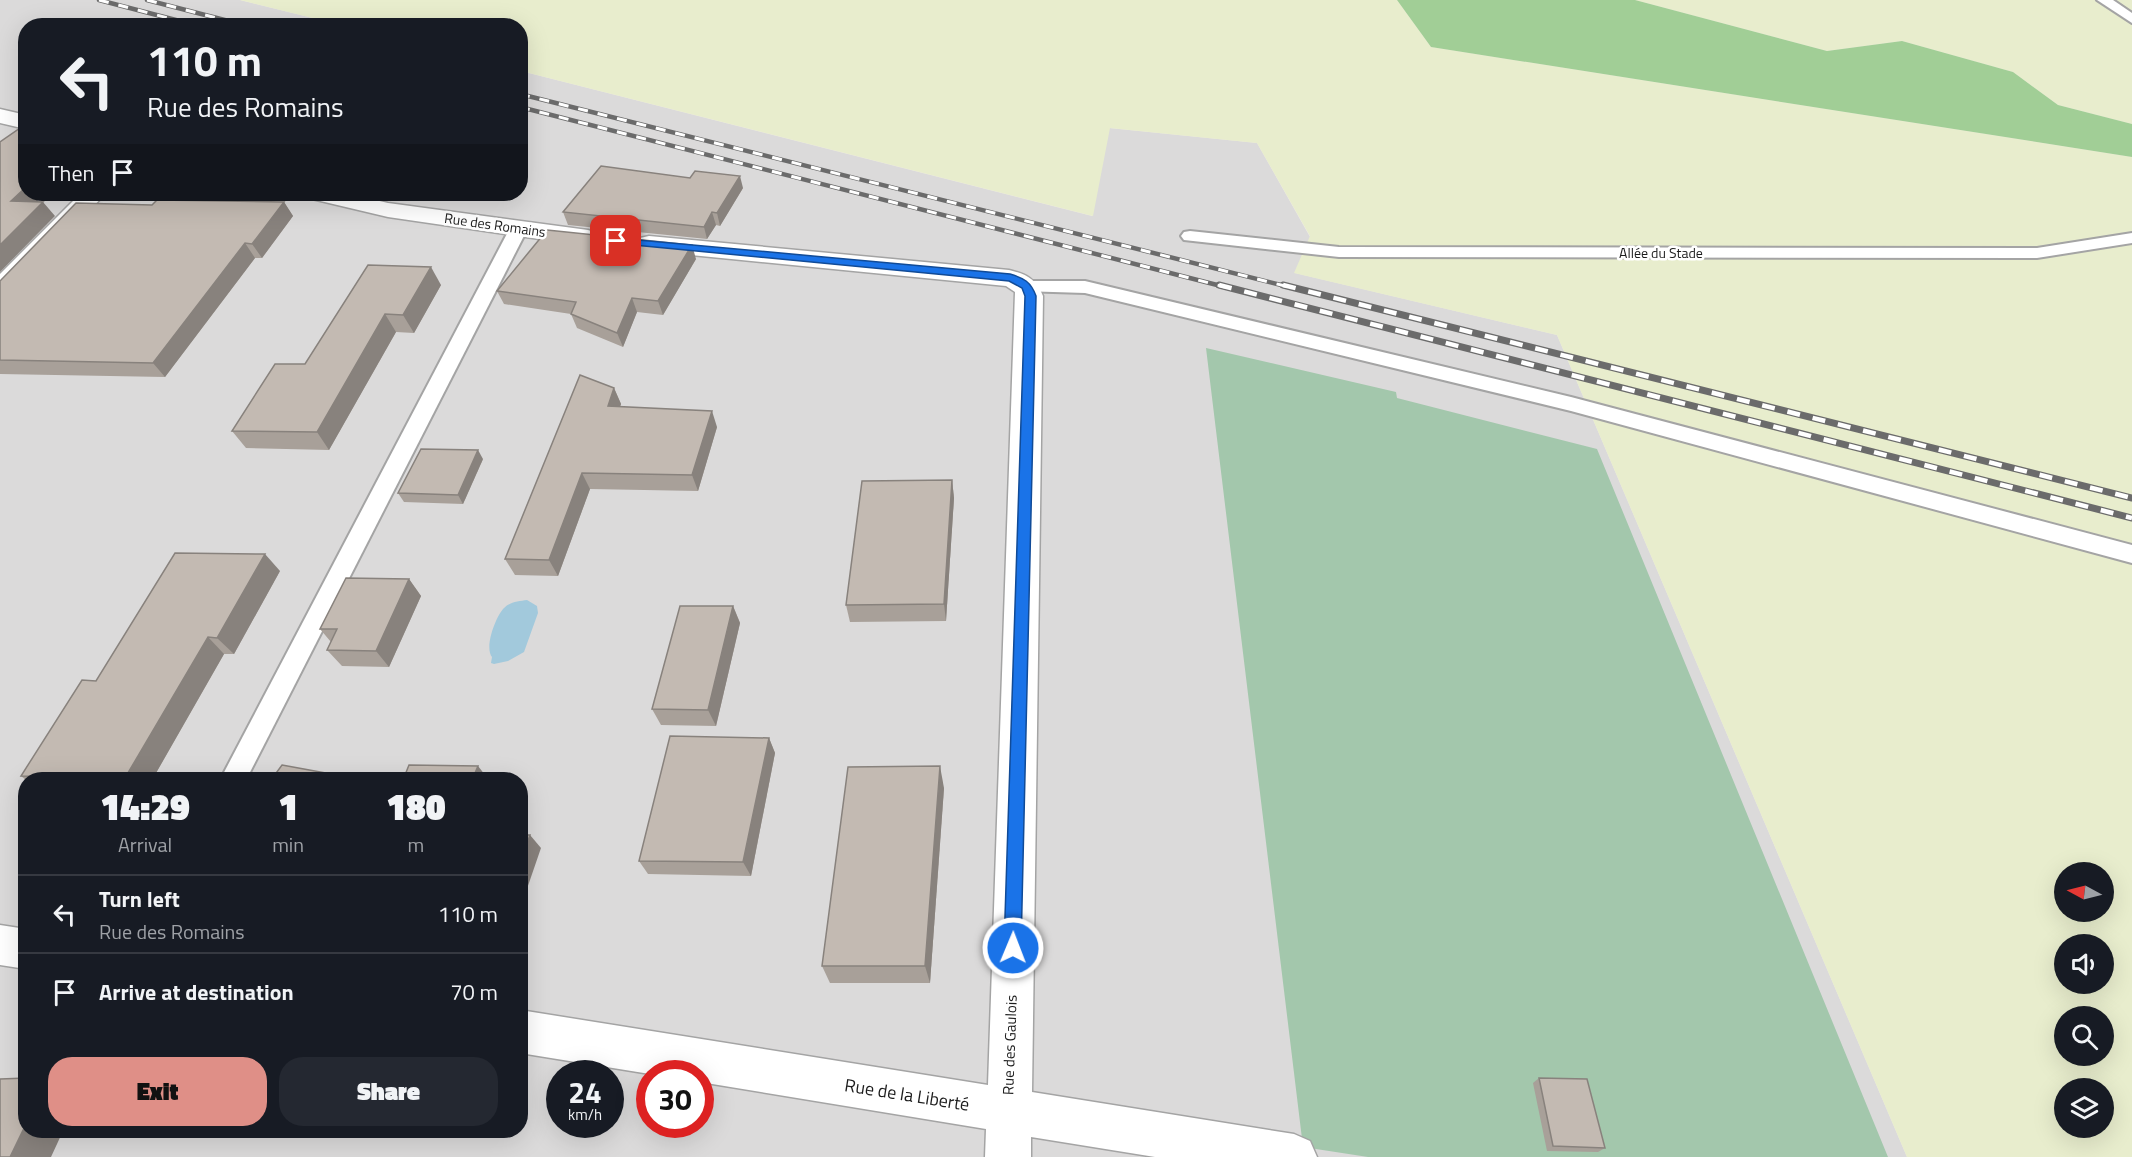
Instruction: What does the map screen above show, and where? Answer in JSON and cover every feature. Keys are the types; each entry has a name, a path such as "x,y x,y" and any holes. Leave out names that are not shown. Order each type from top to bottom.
{"street":[{"path":"0,116 18,120"},
{"path":"0,290 86,201"},
{"name":"Rue des Romains","path":"350,201 388,210 622,242 1010,278 1027,287"},
{"name":"Rue des Gaulois","path":"1008,1157 1030,296 1027,287"},
{"path":"0,945 18,948"},
{"name":"Rue de la Liberté","path":"528,1032 1294,1157"}],"lane":[{"path":"2104,0 2132,19"},
{"path":"237,772 519,228"},
{"name":"Allée du Stade","path":"1190,236 1339,252 2037,253 2132,238"},
{"path":"1027,287 1085,287 1560,401 2132,554"}],"shaded area":[{"path":"0,0 240,0 313,18 18,18 18,201 528,201 528,73 1092,216 1109,128 1257,143 1310,237 1295,273 1557,335 1907,1157 0,1157"}],"green space":[{"path":"240,0 1397,0 1431,47 2132,157 2132,1157 1907,1157 1557,335 1294,273 1310,236 1257,143 1110,128 1093,216 528,73 528,18 313,18"},
{"path":"1397,0 1635,0 1827,51 1902,41 2013,72 2058,105 2132,124 2132,157 1431,47"},
{"path":"1635,0 2132,0 2132,124 2058,105 2013,72 1902,41 1827,51"},
{"path":"1206,348 1396,392 1397,398 1597,449 1888,1157 1368,1157 1303,1147"}],"water":[{"path":"527,600 537,606 538,613 524,652 508,661 491,663 490,639 498,618 509,604"}],"building":[{"path":"18,130 18,194 11,201 43,202 0,245 0,142"},
{"path":"601,166 690,178 695,171 740,176 717,213 712,212 704,227 563,212"},
{"path":"156,201 284,202 252,244 245,243 153,363 0,360 0,281 76,203 152,205"},
{"path":"547,230 692,245 658,301 632,298 617,333 571,314 576,302 497,291"},
{"path":"368,265 431,267 403,315 385,314 317,432 232,431 275,364 305,364"},
{"path":"580,375 614,388 608,406 712,411 692,475 582,473 549,560 505,559"},
{"path":"421,449 478,450 458,495 398,493"},
{"path":"952,480 944,604 846,605 862,481"},
{"path":"175,553 265,554 217,638 208,637 129,772 24,772 82,680 96,681"},
{"path":"346,578 409,579 376,651 327,650 337,629 320,629"},
{"path":"680,606 733,606 708,710 652,709"},
{"path":"670,736 769,738 743,862 639,861"},
{"path":"282,765 320,772 277,772"},
{"path":"409,765 478,766 475,772 406,772"},
{"path":"940,766 925,966 822,966 848,767"},
{"path":"18,1078 19,1138 10,1157 0,1157 0,1079"},
{"path":"1539,1078 1587,1079 1605,1148 1553,1146"}],"railway":[{"path":"99,0 168,18"},
{"path":"147,0 217,18"},
{"path":"528,96 1289,287"},
{"path":"528,109 1225,287"},
{"path":"1219,285 2132,518"},
{"path":"1283,285 2132,498"}],"route":[{"path":"616,241 1010,278 1027,287 1030,296 1013,948"}]}
